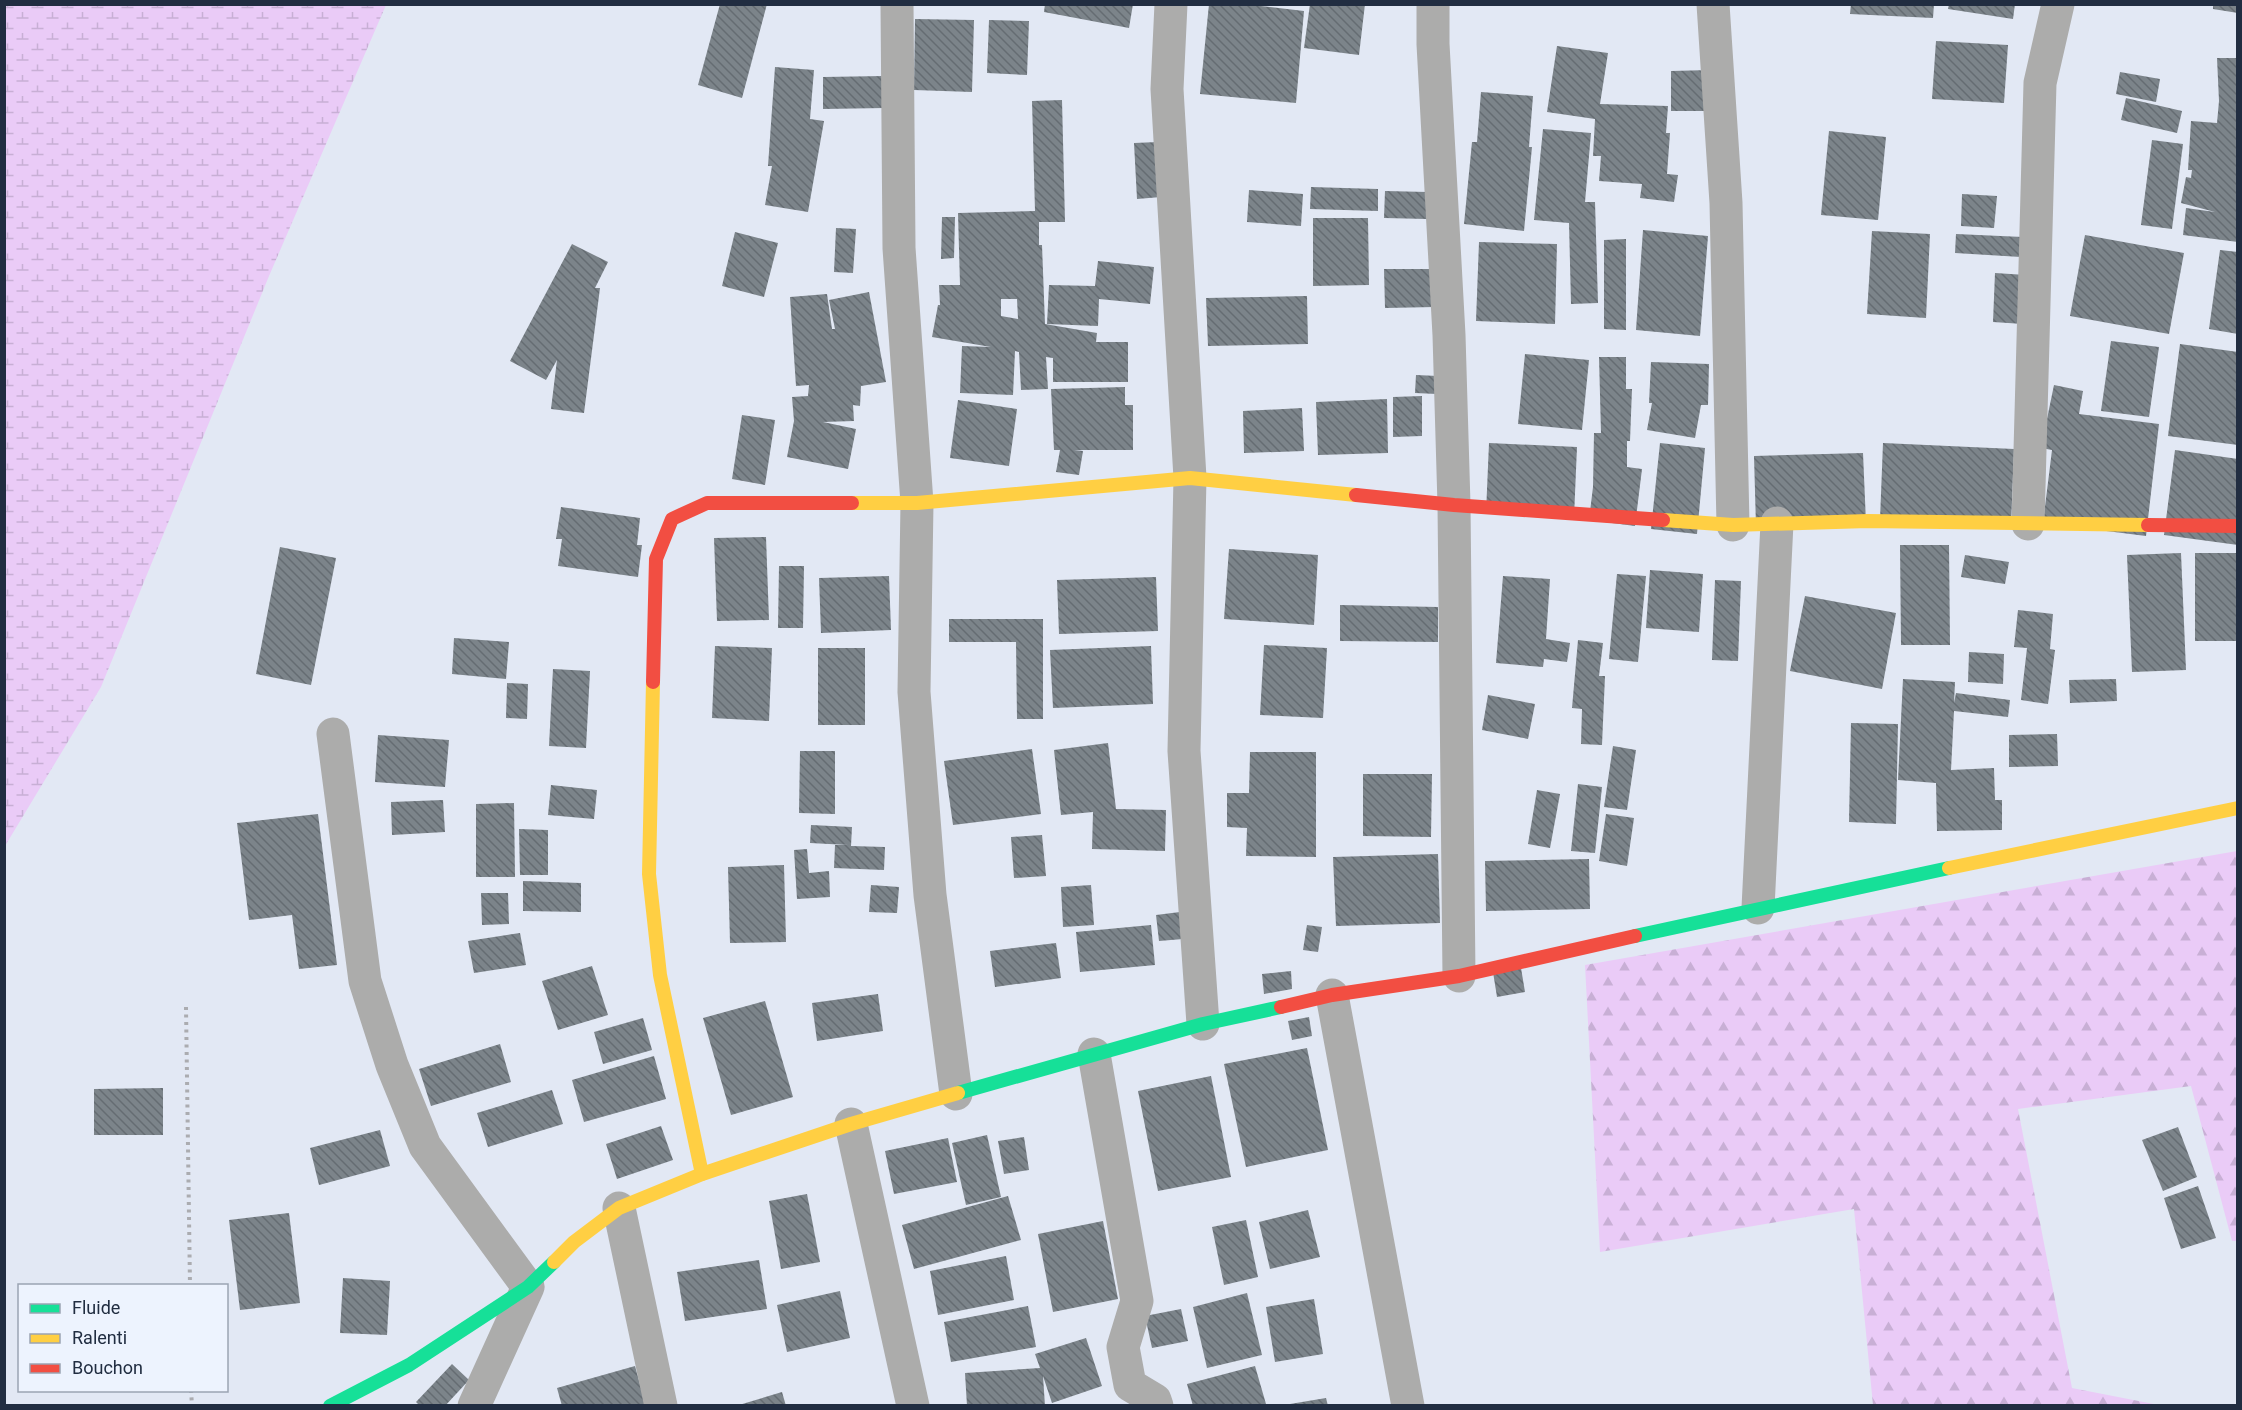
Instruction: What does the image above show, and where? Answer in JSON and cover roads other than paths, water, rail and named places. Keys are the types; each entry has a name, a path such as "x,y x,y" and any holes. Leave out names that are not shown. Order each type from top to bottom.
{"street":[{"path":"897,4 899,248 917,503 914,692 930,895 956,1094"},
{"path":"1171,4 1167,89 1190,478 1184,751 1203,1024"},
{"path":"1433,4 1433,44 1449,335 1454,505 1459,976"},
{"path":"1713,4 1726,203 1733,525"},
{"path":"2028,524 2040,83 2058,4"},
{"path":"702,1174 660,975 649,874 656,559 672,519 707,503 917,503 1190,478 1454,505 1733,525 1868,521 2238,526"},
{"path":"1758,908 1778,523"},
{"path":"333,734 365,981 392,1065 425,1146 528,1287"},
{"path":"330,1406 409,1365 528,1287 574,1242 619,1208 702,1174 851,1124 1203,1024 1332,995 1459,976 1758,908 2238,808"},
{"path":"1332,995 1407,1406"},
{"path":"1094,1054 1137,1301 1123,1347 1130,1385 1155,1400 1157,1406"},
{"path":"851,1124 913,1406"},
{"path":"619,1208 661,1406"},
{"path":"474,1406 528,1287"}]}
